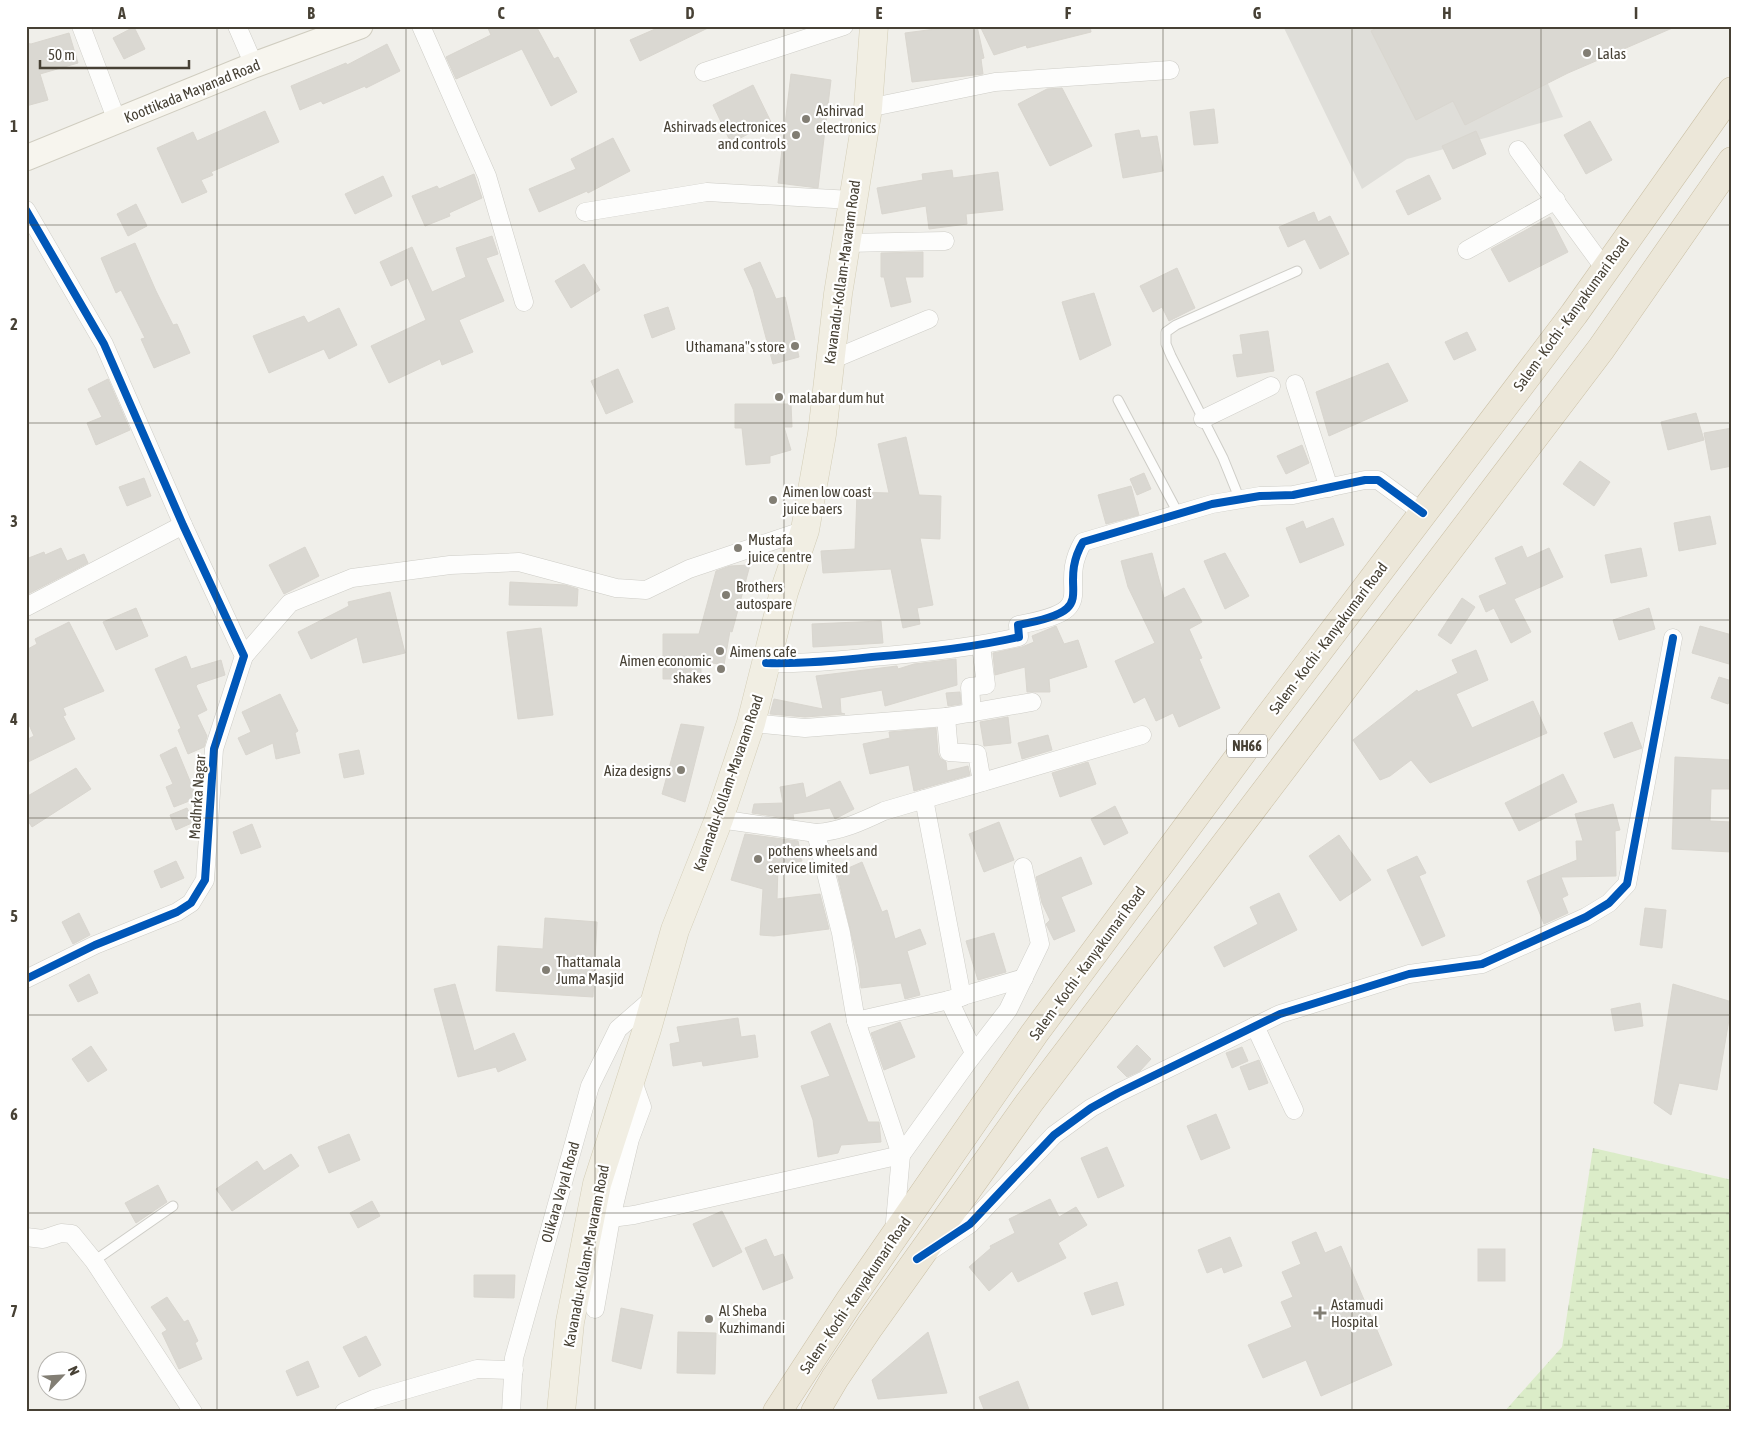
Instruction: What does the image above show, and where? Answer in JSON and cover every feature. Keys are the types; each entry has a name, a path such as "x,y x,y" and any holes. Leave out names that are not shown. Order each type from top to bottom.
{"highway":[{"name":"Salem - Kochi - Kanyakumari Road","path":"778,1412 819,1346 1034,1034 1267,719 1574,314 1732,91"},
{"name":"Salem - Kochi - Kanyakumari Road","path":"815,1412 835,1378 917,1259 1029,1103 1601,349 1732,161"}],"main road":[{"name":"Koottikada Mayanad Road","path":"28,152 117,121 254,65 360,26"},
{"name":"Kavanadu-Kollam-Mavaram Road","path":"560,1412 570,1322 597,1184 658,994 675,930 719,818 751,723 784,592 805,530 822,434 829,361 845,243 868,108 874,26"}],"street":[{"path":"81,26 117,121"},
{"path":"237,26 254,65"},
{"path":"421,26 486,176 524,302"},
{"path":"704,72 844,26"},
{"path":"868,108 995,82 1170,70"},
{"path":"1518,150 1605,269"},
{"path":"585,212 706,192 852,200"},
{"path":"1467,250 1556,200"},
{"path":"26,210 104,344 183,525 244,656 290,603 352,578 450,565 519,562 616,588 646,590 689,570 805,530"},
{"path":"845,243 945,241"},
{"path":"829,361 929,319"},
{"path":"1295,384 1329,488"},
{"path":"1202,418 1271,386"},
{"path":"766,663 796,664 981,646 1019,637 1018,625 1050,618 1066,611 1074,599 1074,566 1078,551 1083,542 1212,504 1260,496 1293,495 1364,480 1378,480 1423,513"},
{"path":"26,608 183,525"},
{"path":"917,1259 970,1224 1054,1135 1091,1108 1280,1014 1410,974 1482,964 1586,917 1609,903 1626,884 1673,638"},
{"path":"972,713 970,687 986,685 981,646"},
{"name":"Madhrka Nagar","path":"26,979 95,945 177,912 191,903 205,880 214,749 244,656"},
{"path":"751,723 805,728 946,717 1032,702"},
{"path":"946,717 949,752 977,754 982,782"},
{"path":"719,818 816,833 845,829 884,811 1142,735"},
{"path":"924,799 955,998 974,1053"},
{"path":"816,833 841,933 856,1021 901,1155 894,1237"},
{"path":"611,1218 634,1215 901,1155 974,1053 1008,1010 1040,944 1023,867"},
{"path":"856,1021 955,998 1024,978"},
{"name":"Olikara Vayal Road","path":"510,1412 514,1358 590,1086 618,1029 658,994"},
{"path":"1255,1026 1294,1110"},
{"path":"595,1309 611,1218 630,1140 642,1107 631,1075"},
{"path":"26,1237 42,1238 60,1233 72,1234 94,1260 193,1412"},
{"path":"344,1412 374,1399 477,1369 514,1370"}],"lane":[{"path":"1240,500 1223,458 1171,356 1166,344 1166,332 1176,325 1297,271"},
{"path":"1118,400 1178,513"},
{"path":"94,1260 173,1206"}],"green space":[{"path":"1593,1148 1732,1180 1732,1412 1504,1412 1562,1347"}],"shaded area":[{"path":"1283,26 1522,26 1563,117 1407,159 1362,189"}],"building":[{"path":"487,26 536,26 554,59 558,57 577,92 551,106 522,49 456,79 446,57 491,35"},
{"path":"662,26 712,26 640,61 630,40"},
{"path":"943,26 977,26 984,58 981,59 983,74 912,82 905,33 943,28"},
{"path":"980,26 1090,26 1091,32 1027,48 1026,45 994,55"},
{"path":"1380,26 1677,26 1568,73 1465,125 1453,101 1416,120 1371,31"},
{"path":"134,27 145,49 124,59 113,38"},
{"path":"69,33 78,63 40,74 48,100 26,106 26,43 31,44"},
{"path":"387,44 400,71 366,88 365,86 323,104 321,101 300,110 291,86 346,63 347,65"},
{"name":"Ashirvad electronics","path":"791,74 831,80 818,188 778,183"},
{"path":"753,85 771,122 731,143 713,105"},
{"path":"1062,88 1092,146 1050,166 1018,104 1047,89"},
{"path":"1214,109 1218,143 1194,145 1190,112"},
{"path":"265,111 279,142 211,172 213,175 201,180 207,192 182,203 157,148 193,132 197,141"},
{"path":"1590,121 1612,160 1586,174 1564,135"},
{"path":"1139,130 1141,138 1157,136 1163,171 1123,178 1115,134"},
{"path":"1476,131 1486,154 1453,169 1442,146"},
{"path":"613,138 630,171 588,193 587,191 539,212 529,189 576,169 571,159"},
{"path":"952,170 953,178 998,172 1003,210 966,214 967,224 929,229 926,206 882,214 877,188 923,180 922,174"},
{"path":"474,174 482,198 449,213 450,216 425,226 412,196 437,186 439,189"},
{"path":"1429,175 1441,199 1408,215 1396,191"},
{"path":"383,176 392,196 355,214 345,194"},
{"path":"136,204 147,226 128,236 117,214"},
{"path":"1314,212 1318,222 1330,216 1349,254 1320,269 1305,239 1288,247 1279,227"},
{"path":"1550,217 1568,252 1509,282 1491,249"},
{"path":"492,236 498,254 486,258 504,301 459,320 473,352 442,365 440,359 389,383 371,346 426,320 408,278 391,286 380,262 412,247 432,292 466,277 456,248"},
{"path":"135,243 173,325 177,324 190,353 154,368 141,339 145,338 121,290 116,293 101,258"},
{"path":"923,252 923,277 905,277 911,302 891,307 884,277 881,277 881,253"},
{"path":"760,262 776,299 785,297 799,357 773,364 753,289 744,269"},
{"path":"584,264 600,290 571,308 555,281"},
{"path":"1177,268 1195,308 1169,321 1162,307 1153,312 1140,286"},
{"path":"1094,293 1111,345 1080,360 1062,302"},
{"path":"668,307 675,329 652,338 644,315"},
{"path":"339,308 357,345 329,359 324,349 269,373 253,336 304,316 308,323"},
{"path":"1268,331 1274,371 1237,377 1233,355 1243,354 1240,335"},
{"path":"1467,332 1476,350 1454,360 1445,342"},
{"path":"1388,363 1408,401 1329,436 1316,392"},
{"path":"618,369 633,402 606,414 591,381"},
{"path":"108,379 130,430 96,445 87,423 102,417 88,389"},
{"path":"735,404 791,404 792,427 784,427 791,450 770,456 770,463 746,465 742,428 735,428"},
{"path":"1696,413 1704,440 1668,450 1661,422"},
{"path":"1732,428 1732,466 1711,470 1704,433"},
{"path":"906,437 919,495 941,496 940,539 920,538 933,605 917,608 920,624 903,628 891,569 823,573 821,551 855,549 857,492 889,493 878,444"},
{"path":"1302,445 1309,463 1286,474 1277,456"},
{"path":"1580,461 1610,482 1594,506 1563,484"},
{"path":"1144,473 1151,489 1137,495 1130,479"},
{"path":"144,478 151,496 127,506 119,487"},
{"path":"1131,486 1139,515 1106,524 1098,495"},
{"path":"1710,516 1716,544 1679,551 1674,523"},
{"path":"1333,518 1344,545 1300,563 1286,528 1303,521 1306,529"},
{"path":"1522,546 1527,558 1549,548 1563,577 1514,599 1531,632 1511,643 1494,608 1486,612 1479,596 1507,584 1495,558"},
{"path":"305,547 319,576 284,594 269,565"},
{"path":"61,548 67,561 84,554 88,563 26,595 26,559 44,552 45,555"},
{"path":"1641,548 1647,576 1611,583 1605,555"},
{"path":"1152,553 1164,598 1184,588 1202,622 1189,629 1202,658 1199,659 1220,708 1179,727 1173,713 1156,721 1145,697 1134,703 1115,661 1155,643 1128,587 1121,561"},
{"path":"1225,553 1249,596 1225,609 1204,561"},
{"path":"750,565 732,632 730,631 724,665 701,661 701,679 663,679 663,634 699,634 716,571 730,566"},
{"path":"510,582 565,585 578,589 577,606 509,605"},
{"path":"390,592 405,653 363,663 357,637 311,659 298,632 349,606 348,602"},
{"path":"1462,598 1475,607 1451,644 1438,635"},
{"path":"136,608 148,636 116,650 103,622"},
{"path":"1649,608 1655,629 1619,640 1613,620"},
{"path":"881,621 883,643 813,647 812,624"},
{"path":"69,622 104,691 63,708 66,715 63,716 75,739 26,763 26,740 34,736 26,718 26,650 37,644 35,639"},
{"path":"1056,626 1064,644 1078,640 1087,667 1049,679 1050,692 1027,692 1025,667 995,675 993,653 1022,647 1034,642 1032,636"},
{"path":"1700,626 1732,635 1732,654 1729,664 1692,653"},
{"path":"541,628 553,715 518,719 507,632"},
{"path":"1476,650 1488,680 1456,694 1472,728 1533,701 1547,733 1430,783 1411,760 1390,776 1380,780 1353,740 1417,690 1418,692 1458,673 1452,660"},
{"path":"186,656 191,669 221,660 225,675 196,686 207,710 197,715 207,736 204,747 188,754 178,730 181,728 155,669"},
{"path":"956,659 957,685 885,706 882,690 840,698 841,713 845,714 805,717 770,714 774,699 823,709 816,676 897,666 898,669 914,664"},
{"path":"1719,677 1732,681 1732,694 1728,704 1711,698"},
{"path":"960,692 961,704 948,706 946,693"},
{"path":"280,694 298,731 295,733 300,753 276,759 273,743 246,755 238,738 251,732 242,712"},
{"path":"1008,717 1011,743 984,746 980,722"},
{"path":"1632,722 1642,748 1614,758 1604,733"},
{"name":"Aiza designs","path":"681,724 704,727 685,802 662,794"},
{"path":"936,728 938,753 940,758 946,762 947,771 968,766 970,775 914,791 909,765 870,774 863,744 890,738 889,732"},
{"path":"1048,735 1052,750 1022,759 1018,743"},
{"path":"176,747 197,798 174,807 166,787 173,784 160,755"},
{"path":"359,750 364,774 344,778 339,754"},
{"path":"1675,757 1732,760 1732,789 1711,789 1710,821 1732,822 1732,852 1672,849"},
{"path":"1088,762 1096,784 1060,797 1052,773"},
{"path":"76,768 91,789 32,827 26,818 26,797"},
{"path":"1563,774 1577,802 1519,831 1505,803"},
{"path":"840,781 854,809 835,819 830,808 793,814 794,819 752,813 754,804 783,803 780,787 803,783 806,798"},
{"path":"1613,804 1620,830 1615,831 1616,876 1561,877 1568,895 1562,898 1568,913 1544,924 1527,881 1577,860 1576,841 1583,841 1575,814"},
{"path":"1115,806 1128,833 1104,845 1091,819"},
{"path":"187,808 194,822 176,830 170,815"},
{"path":"999,822 1014,860 984,872 969,834"},
{"path":"252,824 261,847 241,854 233,832"},
{"path":"745,834 798,841 802,861 778,866 777,899 820,894 829,929 774,936 760,935 763,889 731,880"},
{"path":"1339,835 1371,880 1340,901 1309,856"},
{"path":"1417,856 1426,873 1419,876 1445,936 1422,946 1387,870"},
{"path":"1081,857 1092,884 1061,897 1075,931 1054,940 1046,924 1050,920 1042,903 1036,877"},
{"path":"176,861 184,878 161,888 154,871"},
{"path":"862,862 882,912 887,910 895,939 920,929 926,944 907,951 920,995 905,999 901,983 861,988 859,967 837,873"},
{"path":"1279,893 1297,930 1224,967 1214,947 1258,924 1250,907"},
{"path":"1645,908 1666,910 1662,948 1640,945"},
{"path":"79,913 90,935 73,944 62,922"},
{"name":"Thattamala Juma Masjid","path":"545,918 597,922 593,997 496,991 498,946 543,949"},
{"path":"994,933 1006,972 978,980 966,941"},
{"path":"89,974 98,993 78,1002 69,985"},
{"path":"455,984 474,1051 514,1033 526,1060 498,1072 496,1067 458,1077 434,989"},
{"path":"1673,984 1732,1002 1717,1090 1679,1083 1671,1115 1654,1103"},
{"path":"1640,1003 1643,1026 1615,1031 1611,1009"},
{"path":"738,1018 741,1037 755,1035 758,1057 703,1066 702,1061 673,1066 670,1044 680,1042 677,1027"},
{"path":"900,1022 915,1057 884,1070 871,1033"},
{"path":"830,1023 868,1122 879,1122 881,1142 841,1145 838,1153 818,1157 813,1120 801,1086 830,1076 811,1032"},
{"path":"1137,1045 1151,1059 1140,1071 1127,1077 1117,1067"},
{"path":"91,1046 107,1070 88,1082 72,1059"},
{"path":"1242,1047 1248,1061 1232,1068 1226,1053"},
{"path":"1259,1060 1268,1083 1249,1090 1240,1067"},
{"path":"1216,1114 1230,1148 1201,1160 1187,1126"},
{"path":"349,1134 360,1160 329,1173 318,1147"},
{"path":"1107,1147 1124,1186 1098,1198 1081,1158"},
{"path":"291,1154 299,1166 232,1211 216,1189 257,1161 264,1171"},
{"path":"158,1185 167,1202 136,1223 125,1203"},
{"path":"1050,1199 1059,1217 1076,1207 1087,1225 1058,1243 1066,1258 1018,1282 1012,1271 989,1291 969,1267 991,1248 990,1246 1015,1233 1009,1219"},
{"path":"372,1201 380,1216 358,1228 350,1213"},
{"path":"722,1211 742,1252 713,1267 693,1224"},
{"path":"1316,1232 1325,1253 1341,1246 1392,1365 1321,1396 1306,1360 1263,1378 1248,1345 1292,1327 1281,1302 1293,1297 1282,1272 1301,1264 1292,1242"},
{"path":"1230,1237 1242,1266 1224,1273 1222,1267 1207,1273 1198,1250"},
{"path":"766,1239 774,1257 783,1254 793,1278 763,1290 745,1248"},
{"path":"1478,1249 1505,1249 1505,1281 1478,1281"},
{"path":"474,1275 515,1275 514,1298 474,1297"},
{"path":"1117,1282 1124,1305 1092,1315 1084,1293"},
{"path":"167,1297 184,1322 188,1320 198,1341 195,1343 202,1359 179,1369 162,1333 167,1330 151,1307"},
{"path":"621,1308 653,1315 641,1369 612,1361"},
{"path":"678,1332 716,1333 715,1374 677,1373"},
{"path":"928,1332 947,1393 878,1399 872,1380"},
{"path":"366,1336 381,1365 359,1377 343,1347"},
{"path":"308,1361 319,1387 297,1396 286,1371"},
{"path":"1018,1381 1030,1412 985,1412 979,1397"}],"cycle path":[{"path":"26,210 104,344 183,525 244,656 214,749 205,880 191,903 177,912 95,945 26,979"},
{"path":"766,663 819,662 909,654 965,647 1019,637 1018,625 1045,619 1062,612 1070,605 1073,596 1073,574 1076,559 1083,542 1212,504 1260,496 1293,495 1365,480 1378,480 1423,513"},
{"path":"917,1259 970,1224 1054,1135 1091,1108 1118,1093 1280,1014 1409,974 1482,964 1586,917 1609,903 1627,884 1673,638"}],"place":[{"name":"Lalas","path":"1587,53"},
{"name":"Ashirvad electronics","path":"806,119"},
{"name":"Ashirvads electronices and controls","path":"796,135"},
{"name":"Uthamana\"s store","path":"795,346"},
{"name":"malabar dum hut","path":"779,397"},
{"name":"Aimen low coast juice baers","path":"773,500"},
{"name":"Mustafa juice centre","path":"738,548"},
{"name":"Brothers autospare","path":"726,595"},
{"name":"Aimens cafe","path":"720,651"},
{"name":"Aimen economic shakes","path":"721,669"},
{"name":"Aiza designs","path":"681,770"},
{"name":"pothens wheels and service limited","path":"758,859"},
{"name":"Thattamala Juma Masjid","path":"546,970"},
{"name":"Astamudi Hospital","path":"1320,1313"},
{"name":"Al Sheba Kuzhimandi","path":"709,1319"}]}
